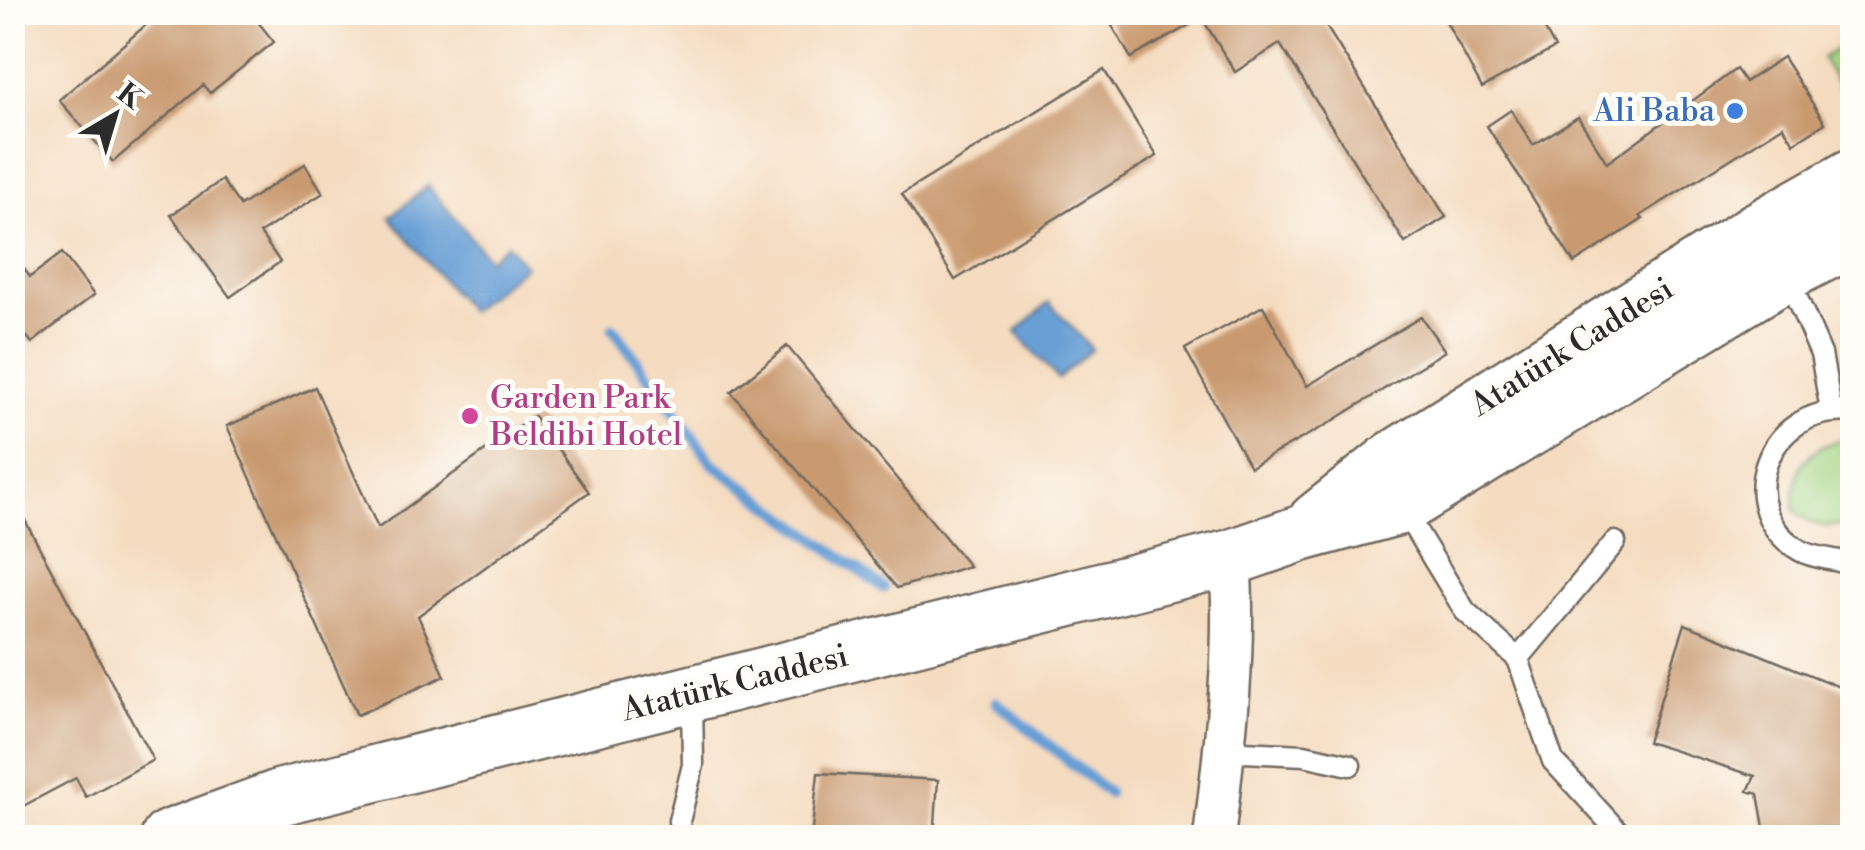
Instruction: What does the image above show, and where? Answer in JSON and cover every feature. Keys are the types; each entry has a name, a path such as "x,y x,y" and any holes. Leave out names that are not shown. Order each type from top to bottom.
{"street":[{"name":"Atatürk Caddesi","path":"169,838 280,797 1230,558 1302,533 1391,487 1771,252 1852,177"},
{"name":"Atatürk Caddesi","path":"1771,252 1852,239"},
{"path":"1214,838 1234,605 1230,558"}],"lane":[{"path":"1771,252 1822,354 1842,411 1795,423 1770,451 1762,489 1773,525 1801,552 1839,561"},
{"path":"1391,487 1464,611 1518,660 1553,761 1624,838"},
{"path":"1518,660 1615,542"},
{"path":"681,838 679,820 693,765 692,694"},
{"path":"1224,751 1304,754 1350,765"}],"green space":[{"path":"1852,40 1852,110 1822,58"},
{"path":"1852,437 1852,522 1815,524 1795,511 1800,469 1824,445"}],"water":[{"path":"428,186 489,259 507,244 525,266 469,312 390,217"},
{"path":"1049,302 1092,349 1058,379 1016,332"}],"building":[{"path":"161,12 250,12 274,42 210,93 203,85 113,162 59,100"},
{"path":"1104,12 1330,12 1321,18 1446,217 1405,243 1280,44 1235,72 1202,18 1131,58"},
{"path":"1441,12 1535,12 1555,48 1482,88"},
{"path":"1783,57 1825,123 1794,143 1783,126 1640,216 1643,219 1574,263 1487,126 1511,110 1533,145 1578,117 1607,163 1736,69 1745,82"},
{"path":"1104,70 1157,156 955,280 902,194"},
{"path":"305,164 323,193 260,233 280,262 230,297 171,215 222,180 240,206"},
{"path":"12,253 30,277 62,253 94,295 32,343 12,318"},
{"path":"1263,306 1307,386 1421,317 1445,351 1250,467 1185,349"},
{"path":"787,346 969,566 897,588 731,392"},
{"path":"315,387 378,528 534,416 589,492 418,616 445,676 357,715 227,426"},
{"path":"12,496 153,760 86,797 76,778 12,812"},
{"path":"1685,624 1852,692 1852,838 1766,838 1758,794 1748,791 1755,776 1647,742"},
{"path":"818,773 938,780 934,838 811,838"}],"waterway":[{"path":"613,328 712,463 883,588"},
{"path":"996,702 1108,793"}],"place":[{"name":"Ali Baba","path":"1735,111"},
{"name":"Garden Park Beldibi Hotel","path":"470,416"}]}
